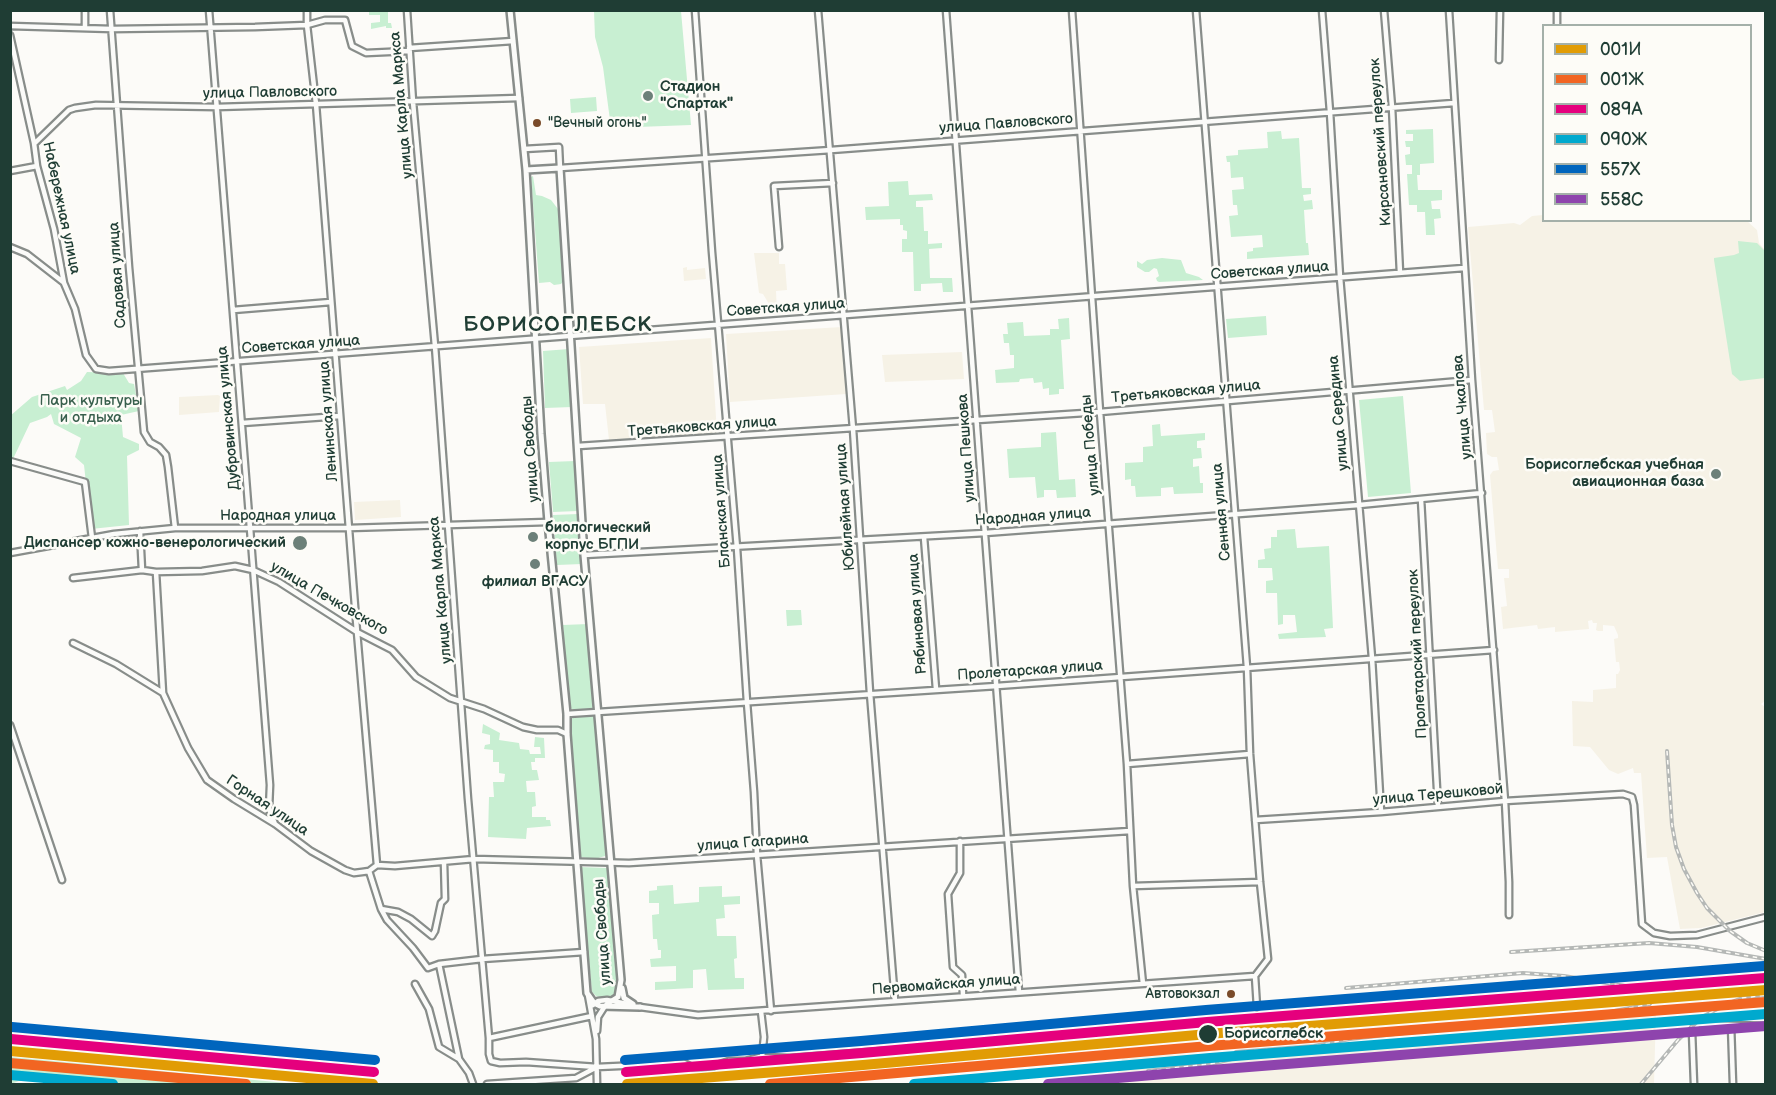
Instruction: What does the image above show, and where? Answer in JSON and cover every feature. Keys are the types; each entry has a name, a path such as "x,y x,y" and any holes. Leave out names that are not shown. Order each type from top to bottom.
{"main road":[{"name":"улица Свободы","path":"510,10 526,170 548,522 567,717 587,993 594,1003 600,1006 613,1001 620,992 621,980 584,555 560,168"},
{"path":"526,170 560,168"},
{"path":"621,980 624,998 640,1007"},
{"path":"606,1005 640,1007"}],"street":[{"path":"85,10 85,28"},
{"name":"Садовая улица","path":"110,10 144,432 150,442 159,447 165,455 175,528"},
{"name":"Дубровинская улица","path":"209,10 270,785 269,809 274,824"},
{"name":"Ленинская улица","path":"307,10 377,865"},
{"name":"улица Карла Маркса","path":"406,10 435,346 489,1054 491,1061 597,1067"},
{"name":"Бланская улица","path":"695,10 712,252 737,548 757,855 771,1011"},
{"name":"Юбилейная улица","path":"818,10 853,429 870,693 896,1001"},
{"name":"улица Пешкова","path":"946,10 1019,992"},
{"name":"улица Победы","path":"1072,10 1133,886 1143,984"},
{"name":"Сенная улица","path":"1196,10 1247,667 1250,754 1260,882 1269,959 1255,976"},
{"name":"улица Середина","path":"1322,10 1348,392 1372,658 1381,812"},
{"name":"Кирсановский переулок","path":"1384,10 1392,107 1400,273"},
{"name":"улица Чкалова","path":"1449,10 1464,268 1505,801 1509,915"},
{"path":"1499,60 1500,10"},
{"path":"10,26 112,29 210,28 307,25 325,20 345,20 352,46 366,53 513,41"},
{"name":"Набережная улица","path":"10,35 64,283 75,309 86,355 96,369 109,371"},
{"name":"улица Павловского","path":"34,143 69,110 96,105 217,107 519,98"},
{"name":"улица Павловского","path":"560,168 1454,103"},
{"path":"524,149 559,147 560,168"},
{"path":"10,171 37,166"},
{"path":"779,247 774,186 833,183"},
{"path":"10,247 27,254 64,283"},
{"name":"Советская улица","path":"109,371 1464,268"},
{"path":"233,310 330,302"},
{"name":"Третьяковская улица","path":"578,447 1100,412 1472,380"},
{"path":"242,423 340,416"},
{"path":"10,461 85,482 92,538"},
{"name":"Народная улица","path":"584,555 985,533 1359,505 1482,493"},
{"name":"Пролетарский переулок","path":"1421,499 1438,807"},
{"name":"Народная улица","path":"10,553 92,538 175,528 349,528 548,522"},
{"path":"140,531 142,570"},
{"name":"Рябиновая улица","path":"924,537 936,689"},
{"name":"улица Печковского","path":"73,578 142,570 202,571 235,566 253,570 279,582 357,632 392,650 416,677 450,698 524,727 558,730 567,734"},
{"path":"156,572 163,693"},
{"path":"73,643 116,664 163,693"},
{"name":"Пролетарская улица","path":"567,717 597,712 1494,650"},
{"name":"Горная улица","path":"163,693 188,748 207,780 311,851 345,870 354,873 369,871"},
{"path":"550,730 559,729 567,717"},
{"path":"10,725 62,880"},
{"path":"1126,764 1250,754"},
{"name":"улица Терешковой","path":"1256,820 1623,794 1632,797 1634,806 1642,924 1654,933 1670,936 1688,935 1766,917"},
{"name":"улица Гагарина","path":"377,865 395,866 474,859 610,862 1130,831"},
{"path":"960,841 960,873 948,894 953,967 962,975 963,995"},
{"path":"381,909 398,912 411,918 432,936 441,903 446,899 444,862"},
{"path":"377,865 369,871 381,909 387,920 428,968 439,963 584,952"},
{"path":"1133,886 1260,882"},
{"path":"439,963 459,1059"},
{"path":"1255,976 1257,1007"},
{"name":"Первомайская улица","path":"640,1007 698,1014 771,1011 963,995 1255,976"},
{"path":"415,984 429,1009 439,1047 459,1059 469,1073 473,1084"},
{"name":"улица Свободы","path":"587,993 596,1039 597,1084"},
{"path":"489,1038 592,1013 594,1003 598,1001 633,1005"},
{"name":"улица Свободы","path":"596,1058 598,1017 599,1012 606,1005"},
{"path":"761,1011 764,1037 762,1057"},
{"path":"1694,1084 1692,1031 1694,1027 1699,1024 1766,1026"},
{"path":"1731,1025 1732,1084"},
{"path":"487,1084 576,1078 597,1067 684,1063 692,1067 701,1067 762,1057 790,1058 882,1051"}],"shaded area":[{"name":"Борисоглебская учебная авиационная база","path":"1542,215 1542,222 1748,222 1757,230 1759,243 1765,250 1766,700 1761,704 1766,708 1765,912 1701,928 1680,929 1667,857 1647,858 1641,773 1634,773 1633,768 1618,774 1609,770 1590,747 1573,746 1572,701 1593,702 1593,690 1616,688 1616,674 1620,670 1619,662 1616,662 1614,639 1618,638 1618,635 1614,626 1603,625 1603,631 1598,631 1596,630 1597,623 1593,623 1592,620 1588,621 1589,629 1555,632 1555,627 1538,629 1537,625 1503,629 1501,607 1507,606 1504,578 1509,578 1509,569 1498,569 1490,475 1493,471 1499,470 1497,457 1487,454 1486,433 1495,432 1492,410 1484,410 1468,227 1514,223 1520,225 1532,216"},
{"path":"754,253 779,253 779,264 785,264 787,290 776,291 777,314 771,315 769,304 763,294 759,293"},
{"path":"687,267 687,270 705,268 706,279 684,281 683,268"},
{"path":"842,327 846,394 730,402 726,334"},
{"path":"711,338 717,433 609,440 605,404 583,404 579,347"},
{"path":"962,352 964,379 885,382 882,355"},
{"path":"220,396 219,412 179,415 179,397"},
{"path":"400,500 401,517 355,520 354,502"},
{"path":"1613,1010 1656,1010 1654,1084 1114,1084 1123,1056 1294,1052 1550,1029"}],"green space":[{"path":"369,11 388,12 388,23 391,23 392,28 386,28 386,26 371,29 371,23 380,22 380,15 369,15"},
{"name":"Стадион \"Спартак\"","path":"594,11 681,11 691,125 611,128 603,67 595,37"},
{"path":"596,97 597,111 571,113 570,99"},
{"path":"1433,129 1434,163 1420,164 1420,175 1417,175 1418,190 1442,190 1442,200 1431,201 1432,209 1440,209 1441,218 1434,219 1435,235 1426,235 1425,212 1417,212 1417,205 1409,205 1407,174 1412,174 1412,165 1406,165 1405,155 1410,154 1410,147 1406,147 1405,141 1413,141 1413,134 1406,134 1406,130"},
{"path":"1281,131 1282,139 1299,138 1302,188 1311,188 1311,194 1303,195 1304,201 1312,200 1313,209 1304,210 1309,255 1247,259 1247,252 1253,251 1253,248 1263,247 1262,235 1231,237 1229,216 1238,215 1237,205 1233,205 1232,190 1244,189 1243,177 1231,178 1230,162 1227,162 1226,156 1238,155 1238,150 1268,148 1267,132"},
{"path":"533,176 536,195 551,200 558,209 564,280 561,284 539,283 531,177"},
{"path":"908,181 909,195 932,194 933,200 916,201 916,207 923,207 924,231 928,231 928,244 942,243 942,248 929,249 930,278 952,278 953,292 943,292 942,283 921,284 921,291 914,291 913,252 902,252 902,239 907,239 907,231 903,230 903,225 900,225 900,219 866,220 865,207 889,206 888,182"},
{"path":"1738,241 1757,243 1766,252 1765,378 1740,381 1732,374 1714,260 1714,258 1739,253"},
{"path":"1162,258 1181,260 1186,273 1203,280 1159,282 1156,278 1159,276 1157,269 1145,272 1137,267 1137,261 1142,264 1147,260"},
{"path":"1266,316 1267,335 1228,338 1226,319"},
{"path":"1069,318 1070,339 1061,340 1064,389 1059,389 1059,394 1049,395 1049,388 1043,389 1042,382 1034,383 1033,378 1020,379 1019,382 996,383 995,370 1014,368 1014,355 1010,355 1009,343 1004,343 1003,334 1008,334 1007,323 1023,322 1024,336 1050,335 1050,329 1059,329 1058,319"},
{"path":"569,349 572,407 545,408 543,351"},
{"name":"Парк культуры и отдыха","path":"87,372 123,373 129,383 134,384 139,411 121,415 123,437 139,444 139,450 127,456 129,525 91,529 84,465 75,457 81,438 54,424 51,414 30,423 13,459 11,458 10,416 32,397 65,386 67,390 81,381"},
{"path":"1403,396 1411,493 1368,497 1359,400"},
{"path":"1160,424 1161,436 1205,433 1205,440 1197,441 1197,448 1201,448 1202,458 1193,459 1193,467 1199,466 1203,493 1174,494 1173,487 1161,488 1161,496 1136,497 1135,486 1131,486 1131,479 1125,480 1125,463 1143,462 1143,447 1153,446 1152,425"},
{"path":"1056,432 1059,480 1075,479 1076,497 1057,498 1056,490 1044,490 1044,497 1037,498 1035,477 1009,478 1007,449 1041,447 1041,433"},
{"path":"575,461 578,511 553,512 549,462"},
{"path":"578,514 582,564 557,565 553,515"},
{"path":"1295,529 1297,548 1329,546 1333,628 1324,629 1326,637 1279,639 1278,634 1297,632 1295,615 1283,615 1283,624 1278,625 1277,593 1266,593 1266,581 1273,580 1272,568 1258,568 1258,560 1265,559 1264,549 1271,548 1271,537 1277,537 1277,530"},
{"path":"786,610 801,610 802,625 787,626"},
{"path":"588,624 594,704 592,708 572,709 569,707 563,625"},
{"path":"586,715 593,716 596,723 605,844 605,856 595,859 581,857 570,724 571,719"},
{"path":"483,724 500,733 499,740 519,743 520,749 529,750 530,754 541,754 540,747 534,747 535,737 544,738 545,758 535,758 535,762 531,762 532,770 537,770 539,780 526,781 527,792 535,792 536,806 532,807 532,817 546,817 546,820 550,820 551,826 527,828 526,839 488,837 489,797 494,797 493,782 504,782 505,774 499,773 499,762 493,762 493,750 484,749 485,745 490,744 490,735 482,733"},
{"path":"580,867 607,868 619,988 614,997 603,998 592,992"},
{"path":"673,885 674,904 699,902 699,887 722,886 722,897 740,896 740,904 724,905 725,918 716,919 717,936 736,936 735,978 744,978 744,989 708,990 706,969 693,970 693,988 655,990 655,982 676,981 676,966 651,967 650,959 661,958 661,950 658,950 657,939 653,939 652,915 659,914 659,903 649,903 649,891 657,890 657,886"},
{"path":"11,1057 297,1084 48,1084 29,1077 11,1084"}],"railway":[{"path":"1667,751 1672,825 1676,847 1684,869 1707,908 1730,931 1747,943 1766,951"},
{"path":"1511,952 1649,943 1697,947 1766,959"},
{"path":"1346,988 1523,973 1564,976 1632,987 1674,989"},
{"path":"1641,1084 1678,1040 1702,1017 1742,998 1766,995"},
{"path":"1236,1052 1314,1046 1404,1033 1574,1019 1650,1004"},
{"path":"1148,1071 1216,1063 1247,1055"}],"transit line":[{"name":"557Х","path":"625,1060 1206,1010 1764,966"},
{"name":"089А","path":"626,1072 1207,1022 1765,978"},
{"name":"001И","path":"627,1084 1208,1034 1766,990"},
{"name":"001Ж","path":"770,1084 1209,1046 1766,1002"},
{"name":"090Ж","path":"914,1084 1766,1014"},
{"name":"558С","path":"1048,1084 1766,1026"},
{"name":"557Х","path":"12,1027 375,1060"},
{"name":"089А","path":"11,1039 374,1072"},
{"name":"001И","path":"10,1051 373,1084"},
{"name":"001Ж","path":"10,1063 246,1084"},
{"name":"090Ж","path":"10,1075 113,1084"}],"place":[{"name":"Стадион \"Спартак\"","path":"648,96"},
{"name":"\"Вечный огонь\"","path":"537,123"},
{"name":"Борисоглебская учебная авиационная база","path":"1716,474"},
{"name":"биологический корпус БГПИ","path":"533,537"},
{"name":"Диспансер кожно-венерологический","path":"300,543"},
{"name":"филиал ВГАСУ","path":"535,564"},
{"name":"Автовокзал","path":"1231,994"},
{"name":"Борисоглебск","path":"1208,1034"}],"district":[{"name":"БОРИСОГЛЕБСК","path":"558,326"}]}
